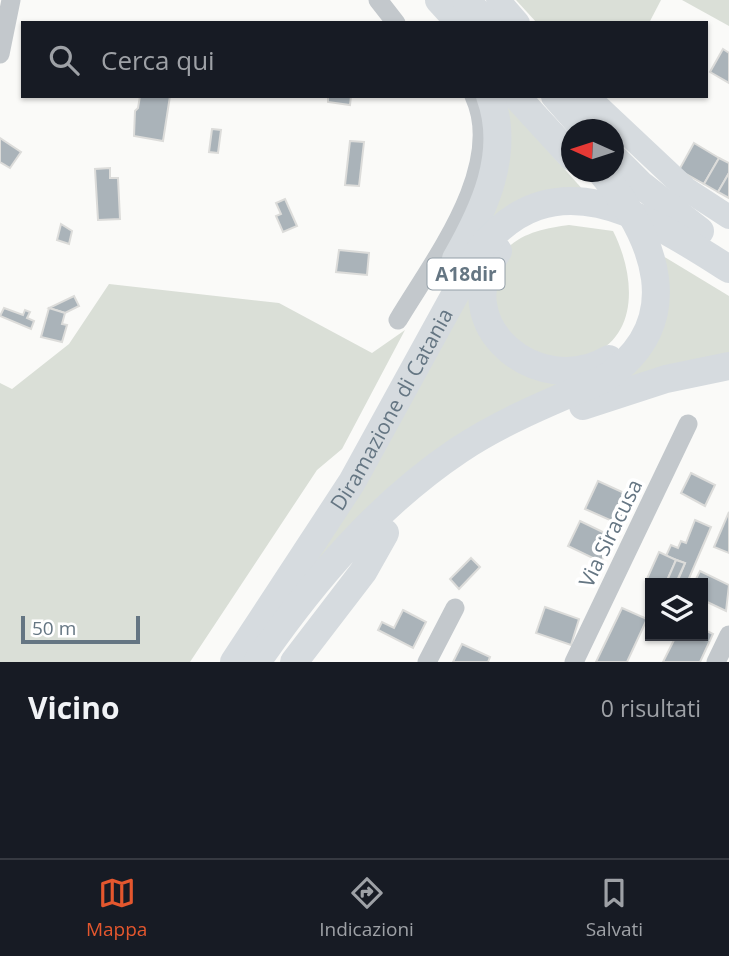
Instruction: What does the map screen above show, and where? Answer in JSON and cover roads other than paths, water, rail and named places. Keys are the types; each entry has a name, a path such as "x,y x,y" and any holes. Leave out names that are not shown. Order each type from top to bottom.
{"highway":[{"path":"425,0 439,21"},
{"path":"425,0 446,21"},
{"path":"439,0 458,21"},
{"path":"466,0 485,21"},
{"path":"228,662 249,620 345,462 482,210 496,157 497,122 491,98"},
{"path":"518,98 561,145"},
{"path":"532,98 561,128"},
{"path":"557,98 576,119"},
{"path":"624,167 674,213 729,250"},
{"path":"257,662 314,584 408,488 460,449 520,416 604,379 632,356 649,329 656,295 653,264 609,186"},
{"name":"Diramazione di Catania","path":"234,662 352,482 479,251 503,225 535,207 552,203 601,204 653,222 729,269"},
{"path":"641,243 643,305 632,336 615,355 587,369 543,368 518,358 498,338 482,299 485,274 491,260 501,247 522,230 552,220 585,218 618,226 656,243 729,288"},
{"path":"278,662 308,620 385,533 445,481 497,448 556,417 610,395 729,366"},
{"path":"295,662 363,572 385,533"},
{"path":"217,662 312,543"}],"main road":[{"path":"498,0 516,21"},
{"path":"589,98 686,189 729,217"}],"street":[{"path":"0,54 8,27 11,0"},
{"path":"378,0 394,21"},
{"path":"398,320 461,212 474,181 484,127 475,98"},
{"name":"Via Siracusa","path":"574,662 688,424"},
{"path":"426,662 455,608"},
{"path":"716,662 729,635"}]}
